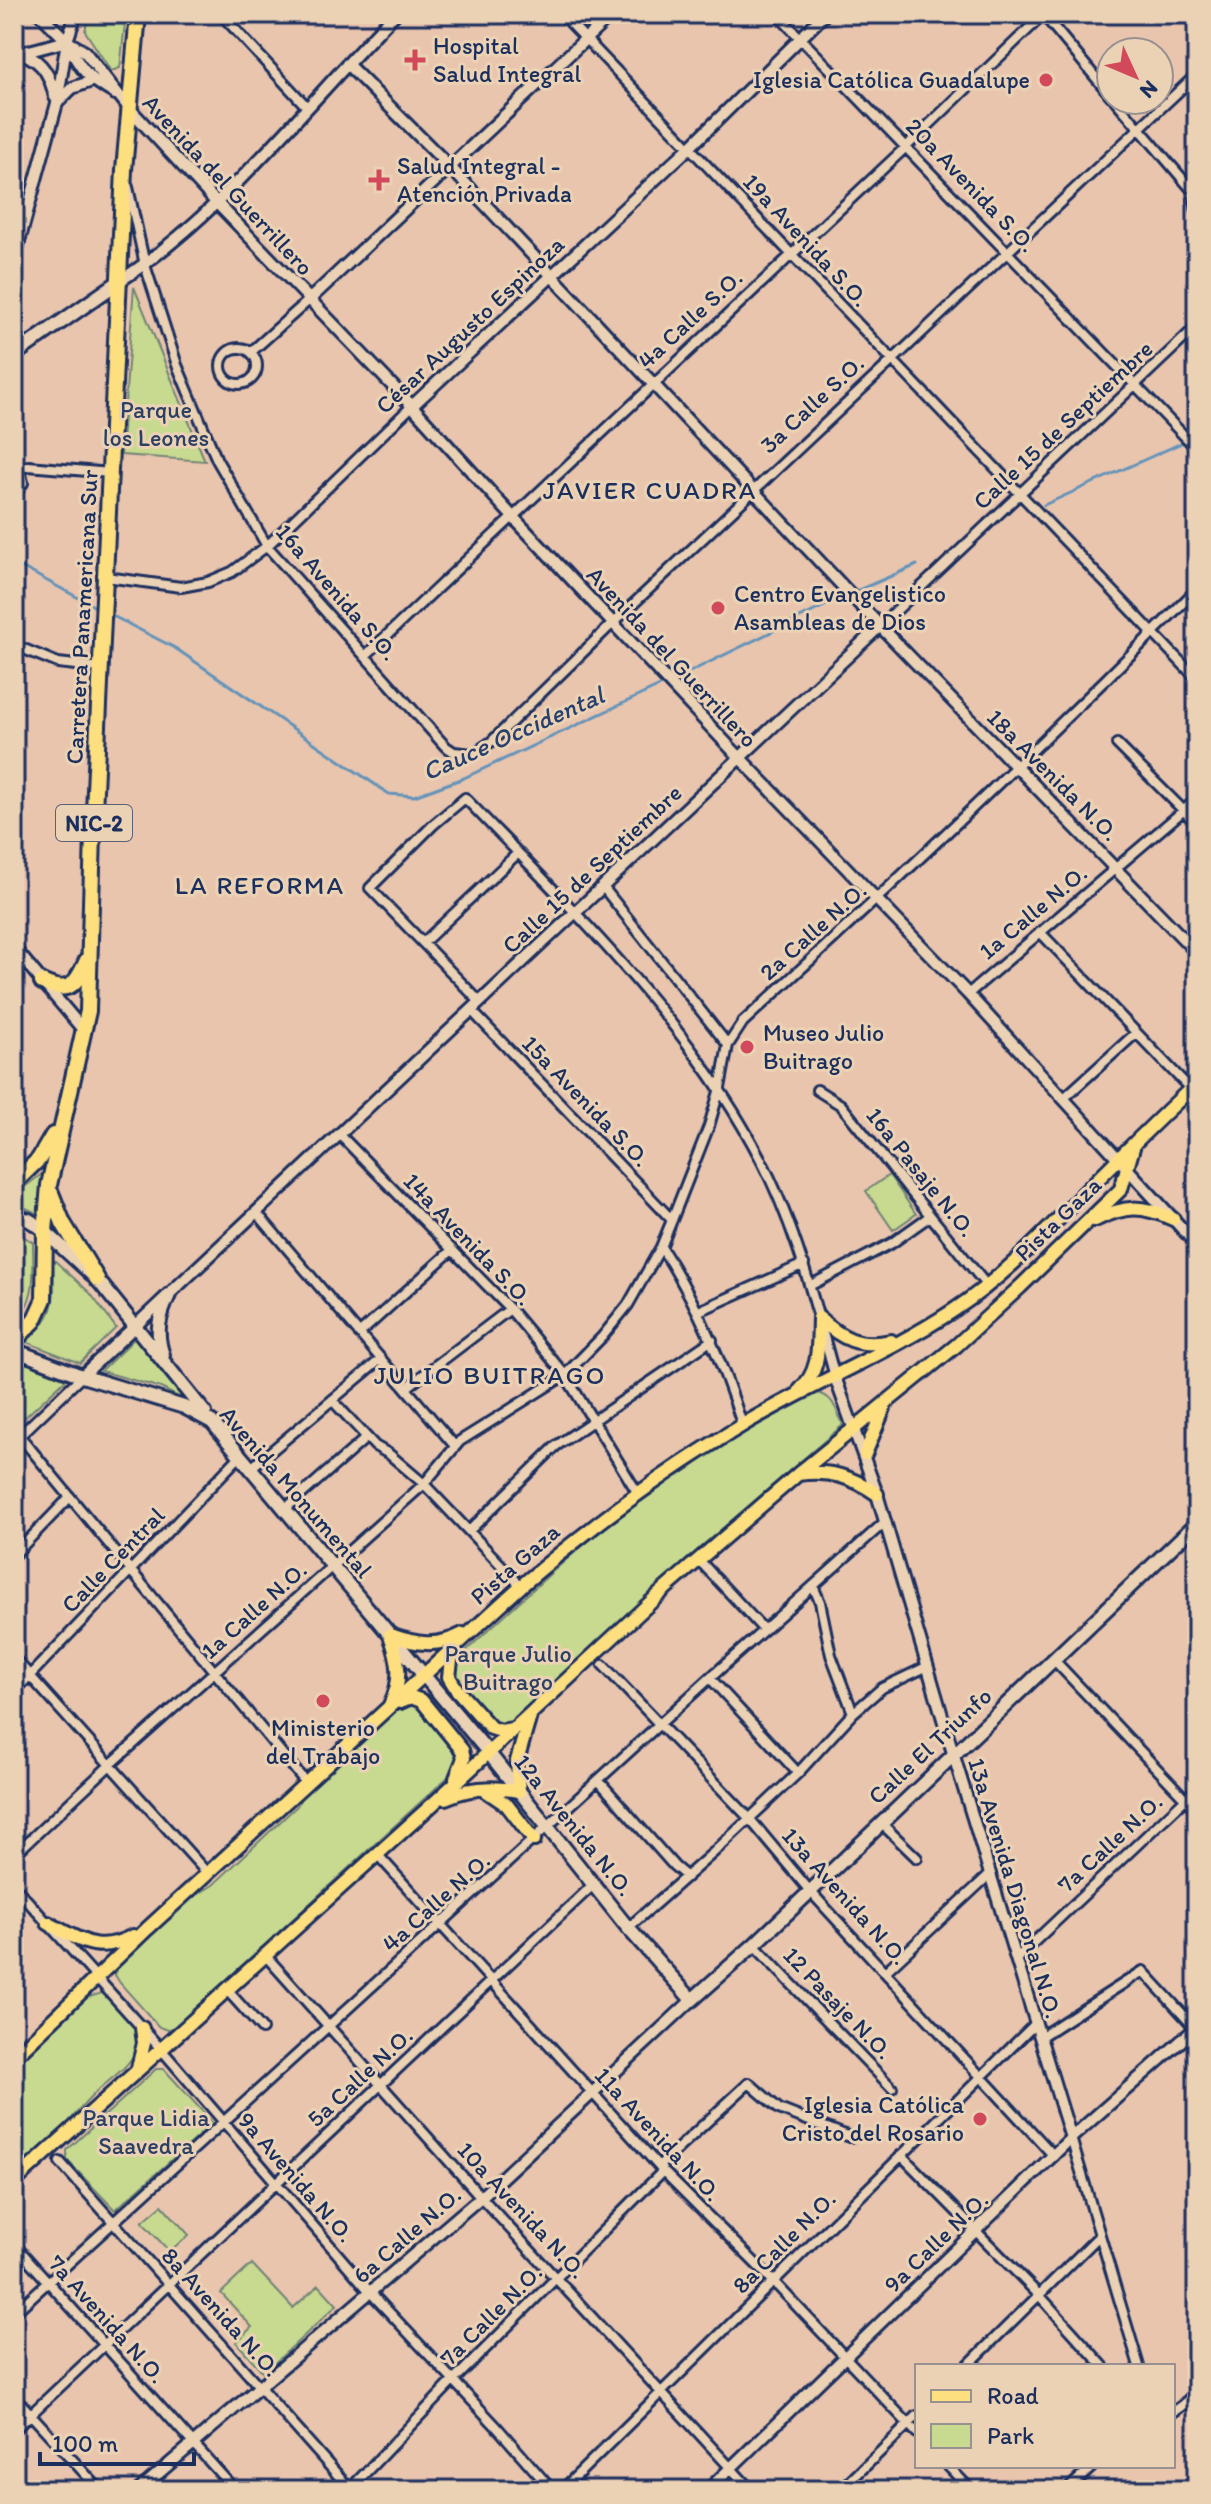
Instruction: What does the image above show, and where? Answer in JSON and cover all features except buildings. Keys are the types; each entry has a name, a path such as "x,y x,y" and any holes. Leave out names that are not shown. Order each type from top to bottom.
{"highway":[{"name":"Carretera Panamericana Sur","path":"85,1032 124,170 138,14"},
{"path":"42,982 56,989 73,984 90,952"},
{"name":"NIC-2","path":"14,1341 34,1321 43,1304 49,1185 62,1117 85,1032"},
{"name":"NIC-2","path":"14,1183 43,1154 62,1117"},
{"path":"49,1185 63,1223 97,1279"}],"main road":[{"path":"14,355 120,281"},
{"path":"1134,1144 1195,1090"},
{"name":"Pista Gaza","path":"14,2057 147,1929 521,1586 583,1533 637,1492 742,1424 835,1377 952,1311 1021,1256 1134,1144"},
{"name":"Pista Gaza","path":"14,2182 434,1803 698,1559 957,1345 1121,1189 1134,1144"},
{"path":"1085,1225 1113,1212 1139,1207 1173,1219"},
{"path":"14,1216 29,1220 45,1232 97,1279 212,1422"},
{"path":"169,1295 159,1319 158,1335 169,1369"},
{"path":"819,1318 838,1334 856,1343 875,1344 905,1337"},
{"path":"788,1401 807,1383 816,1369 819,1318"},
{"name":"Avenida Monumental","path":"14,1350 82,1376 184,1407 212,1422 424,1676"},
{"path":"865,1454 877,1418 887,1402"},
{"path":"798,1474 836,1473 861,1483 877,1494"},
{"name":"Calle El Triunfo","path":"692,2000 754,1945 1196,1524"},
{"path":"390,1635 413,1643 439,1644 478,1626"},
{"path":"387,1710 398,1686 400,1673 390,1635"},
{"path":"453,1649 449,1677 457,1690 491,1728 501,1731 514,1728"},
{"name":"12a Avenida N.O.","path":"424,1676 628,1928 692,2000"},
{"path":"387,1710 411,1697 422,1701 462,1750 462,1767 452,1786"},
{"path":"434,1803 457,1793 482,1788 519,1791 517,1761 531,1712"},
{"path":"482,1788 507,1805 534,1840"},
{"path":"48,1923 86,1943 100,1946 123,1942 147,1929"},
{"path":"137,2072 144,2043 142,2028"}],"street":[{"name":"Avenida del Guerrillero","path":"40,14 67,41 85,52 118,96 216,202 412,406 740,758 968,994 1197,1245"},
{"path":"14,260 57,103 67,41 76,14"},
{"path":"221,14 307,107"},
{"path":"120,281 145,265 216,202 395,14"},
{"name":"19a Avenida S.O.","path":"562,14 1197,679"},
{"path":"251,352 612,14"},
{"name":"20a Avenida S.O.","path":"777,14 1196,447"},
{"name":"César Augusto Espinoza","path":"106,577 169,588 194,586 222,577 267,546 690,147 825,14"},
{"path":"1043,14 1095,76"},
{"name":"4a Calle S.O.","path":"365,656 1043,14"},
{"name":"Avenida del Guerrillero","path":"67,41 76,61 92,81 118,96"},
{"path":"18,54 67,41"},
{"path":"18,54 39,62 47,70 57,103"},
{"name":"18a Avenida N.O.","path":"347,64 450,167 880,626 1197,953"},
{"name":"3a Calle S.O.","path":"454,752 473,754 481,750 1197,74"},
{"path":"57,103 72,88 92,81"},
{"path":"1128,116 1195,192 1197,212"},
{"name":"16a Avenida S.O.","path":"124,170 145,265 177,365 217,460 267,546 445,746 454,752"},
{"name":"Calle 15 de Septiembre","path":"16,1435 257,1213 1197,326"},
{"path":"234,348 251,352 257,368 251,379 240,384 229,381 222,372 224,355 234,348"},
{"path":"14,496 23,483 16,467 111,473"},
{"name":"2a Calle N.O.","path":"565,1375 628,1305 661,1247 709,1126 728,1045 743,1022 1016,768 1197,589"},
{"path":"14,645 58,663 102,668"},
{"path":"1117,744 1197,824"},
{"path":"480,1002 370,888 433,825 465,798 576,912 720,1088 753,1144 804,1264 835,1377"},
{"name":"1a Calle N.O.","path":"968,994 1197,799"},
{"path":"423,943 518,853"},
{"path":"603,887 728,1045"},
{"path":"1040,932 1195,1090"},
{"path":"14,948 85,1032"},
{"name":"15a Avenida S.O.","path":"471,1010 672,1220"},
{"path":"1063,1099 1136,1033"},
{"name":"16a Pasaje N.O.","path":"817,1090 841,1105 987,1286"},
{"name":"14a Avenida S.O.","path":"339,1134 510,1309 565,1375 637,1492"},
{"path":"257,1213 454,1445"},
{"path":"811,1285 879,1251 930,1216"},
{"path":"661,1247 699,1311 742,1424"},
{"path":"359,1334 452,1250"},
{"path":"699,1311 804,1264"},
{"path":"406,1388 510,1309"},
{"path":"469,1531 556,1446 712,1340"},
{"path":"251,1468 381,1359"},
{"name":"1a Calle N.O.","path":"14,1855 424,1484 454,1445 565,1375"},
{"name":"13a Avenida Diagonal N.O.","path":"835,1377 865,1454 886,1521 1138,2364"},
{"path":"332,1400 366,1438 424,1484 521,1586"},
{"path":"16,1435 307,1784"},
{"path":"285,1509 366,1438"},
{"name":"Calle Central","path":"14,1692 240,1456"},
{"path":"14,1555 70,1497"},
{"name":"4a Calle N.O.","path":"14,2313 886,1521"},
{"path":"698,1559 764,1630"},
{"path":"813,1586 820,1602 831,1655 853,1713"},
{"path":"14,1658 208,1874"},
{"path":"1054,1660 1197,1811"},
{"name":"13a Avenida N.O.","path":"603,1665 749,1818 810,1891 1054,2156"},
{"path":"628,1928 798,1773 853,1713 882,1688 928,1666"},
{"path":"710,1678 798,1773"},
{"path":"599,1781 687,1877"},
{"name":"7a Calle N.O.","path":"1016,1959 1197,1788"},
{"path":"881,1823 917,1858"},
{"name":"11a Avenida N.O.","path":"377,1854 661,2169 773,2281 915,2431"},
{"path":"886,1971 990,1874"},
{"name":"5a Calle N.O.","path":"14,2430 594,1884"},
{"name":"9a Avenida N.O.","path":"14,1886 161,2049 371,2293 552,2490"},
{"name":"12 Pasaje N.O.","path":"754,1945 892,2088"},
{"name":"10a Avenida N.O.","path":"265,1955 481,2197 751,2490"},
{"path":"1040,2037 1143,1971 1197,2028"},
{"path":"227,1990 262,2029"},
{"name":"6a Calle N.O.","path":"139,2490 481,2197 692,2000"},
{"name":"8a Calle N.O.","path":"562,2490 1036,2023"},
{"name":"9a Calle N.O.","path":"708,2490 1071,2138 1197,2028"},
{"name":"7a Calle N.O.","path":"350,2490 453,2381 749,2083 779,2109 850,2137"},
{"path":"901,2155 1039,2295 1101,2364"},
{"name":"8a Avenida N.O.","path":"60,2162 350,2490"},
{"path":"969,2364 1099,2236"},
{"name":"7a Avenida N.O.","path":"14,2244 235,2490"},
{"path":"1175,2411 1186,2403 1197,2387"},
{"path":"14,2396 100,2490"},
{"path":"841,2490 915,2418"},
{"path":"950,2468 971,2490"},
{"path":"1067,2490 1091,2468"}],"green space":[{"path":"89,14 126,14 120,68 111,71 85,31"},
{"name":"Parque los Leones","path":"134,287 205,461 121,455"},
{"path":"43,1173 41,1215 26,1208 14,1208 14,1195"},
{"path":"889,1175 916,1214 893,1230 866,1191"},
{"path":"14,1231 33,1242 33,1264 31,1295 14,1323"},
{"path":"53,1259 90,1293 116,1328 80,1363 26,1342 37,1332 52,1305"},
{"path":"135,1338 186,1401 161,1388 101,1371"},
{"path":"14,1358 66,1379 20,1422 14,1415"},
{"name":"Parque Julio Buitrago","path":"816,1393 831,1400 843,1425 703,1545 507,1725 495,1724 452,1676 454,1662 558,1567 640,1500 723,1445"},
{"path":"408,1703 416,1705 455,1750 457,1761 449,1776 177,2025 168,2030 159,2027 120,1983 115,1975 117,1968 184,1903 213,1885 297,1806 303,1794"},
{"path":"102,1993 126,2014 135,2028 138,2035 136,2050 127,2064 48,2144 14,2171 14,2068 86,1998"},
{"name":"Parque Lidia Saavedra","path":"156,2069 164,2069 213,2123 115,2210 67,2160 67,2150"},
{"path":"162,2205 189,2235 170,2252 142,2222"},
{"path":"252,2264 293,2308 319,2285 337,2305 264,2373 236,2342 252,2327 221,2293"}],"waterway":[{"name":"Cauce Occidental","path":"1044,505 1197,436"},
{"name":"Cauce Occidental","path":"14,563 99,609"},
{"name":"Cauce Occidental","path":"854,592 917,565"},
{"name":"Cauce Occidental","path":"671,681 847,595"},
{"name":"Cauce Occidental","path":"109,614 175,648 389,794 414,796 464,778 664,684"}],"place":[{"name":"Hospital Salud Integral","path":"415,60"},
{"name":"Iglesia Católica Guadalupe","path":"1046,80"},
{"name":"Salud Integral - Atención Privada","path":"379,180"},
{"name":"Centro Evangelistico Asambleas de Dios","path":"718,608"},
{"name":"Museo Julio Buitrago","path":"747,1047"},
{"name":"Ministerio del Trabajo","path":"323,1701"},
{"name":"Iglesia Católica Cristo del Rosario","path":"980,2119"}],"district":[{"name":"JAVIER CUADRA","path":"650,490"},
{"name":"LA REFORMA","path":"260,885"},
{"name":"JULIO BUITRAGO","path":"490,1375"}]}
